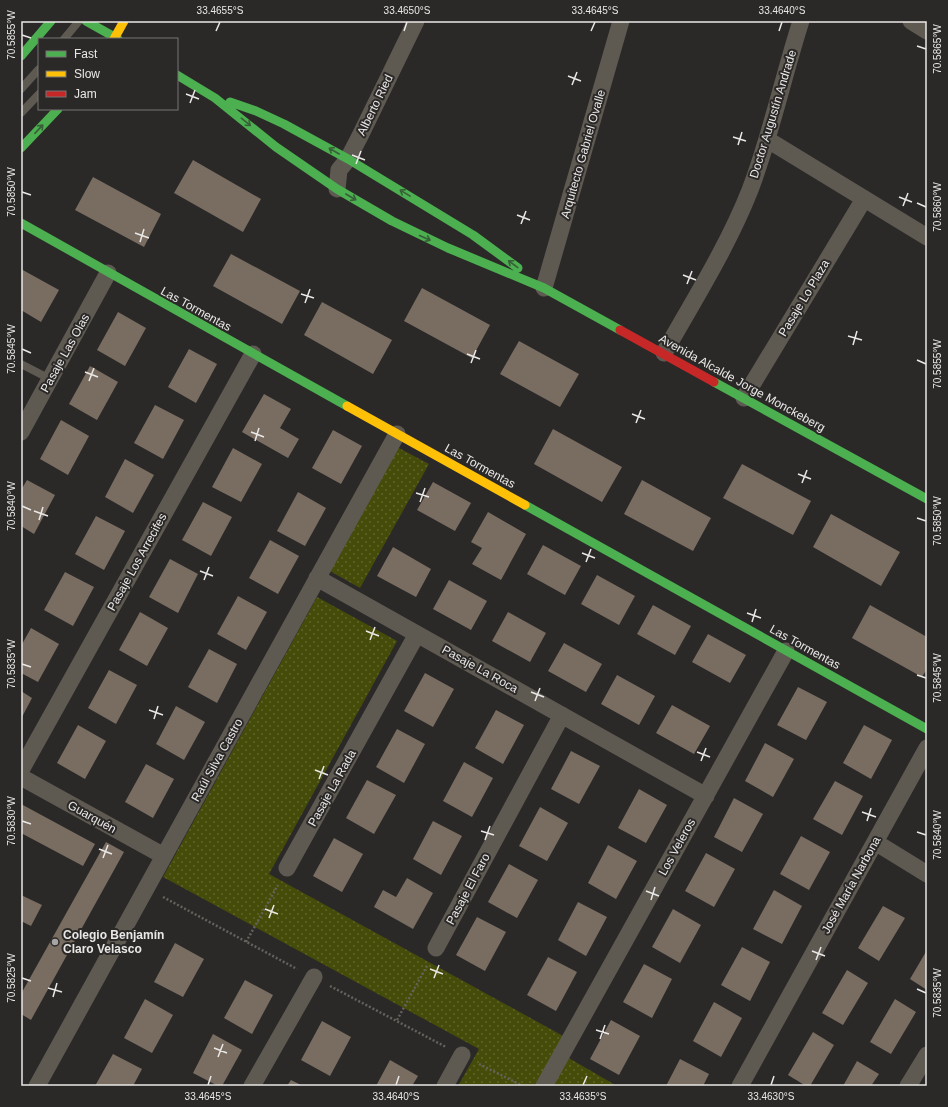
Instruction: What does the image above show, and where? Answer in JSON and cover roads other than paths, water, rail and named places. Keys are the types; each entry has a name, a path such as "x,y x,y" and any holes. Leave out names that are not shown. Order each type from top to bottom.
{"main road":[{"path":"21,56 51,21"},
{"path":"86,21 115,38 124,21"},
{"name":"Avenida Alcalde Jorge Monckeberg","path":"178,76 215,98 276,147 337,189 370,204 413,232 544,288 927,499"},
{"name":"Avenida Alcalde Jorge Monckeberg","path":"215,98 256,111 284,124 348,159 473,235 544,288"},
{"path":"21,148 57,110"},
{"path":"379,178 382,186 382,193"},
{"name":"Las Tormentas","path":"21,223 252,354 927,729"}],"street":[{"name":"Alberto Ried","path":"337,189 339,170 348,159 416,21"},
{"name":"Arquitecto Gabriel Ovalle","path":"544,288 621,21"},
{"name":"Doctor Augustín Andrade","path":"664,353 725,243 752,185 768,140 801,21"},
{"path":"911,21 927,31"},
{"path":"768,140 927,237"},
{"name":"Pasaje Lo Plaza","path":"744,398 864,199"},
{"name":"Pasaje Las Olas","path":"21,432 108,273"},
{"name":"Pasaje Los Arrecifes","path":"21,770 252,354"},
{"name":"Raúl Silva Castro","path":"37,1086 397,434"},
{"name":"Pasaje La Roca","path":"317,578 706,796"},
{"name":"Pasaje La Rada","path":"287,868 417,634"},
{"name":"Los Veleros","path":"544,1086 786,651"},
{"name":"Pasaje El Faro","path":"436,948 562,715"},
{"name":"José María Narbona","path":"740,1086 927,748"},
{"name":"Guarquén","path":"21,777 164,856"},
{"path":"875,842 927,874"},
{"path":"252,1086 314,977"},
{"path":"445,1086 462,1055"},
{"path":"908,1086 926,1061"}],"lane":[{"path":"65,38 79,21"},
{"path":"21,89 38,70"},
{"path":"21,113 38,95"},
{"path":"21,364 50,380"}],"place":[{"name":"Colegio Benjamín Claro Velasco","path":"55,942"}]}
